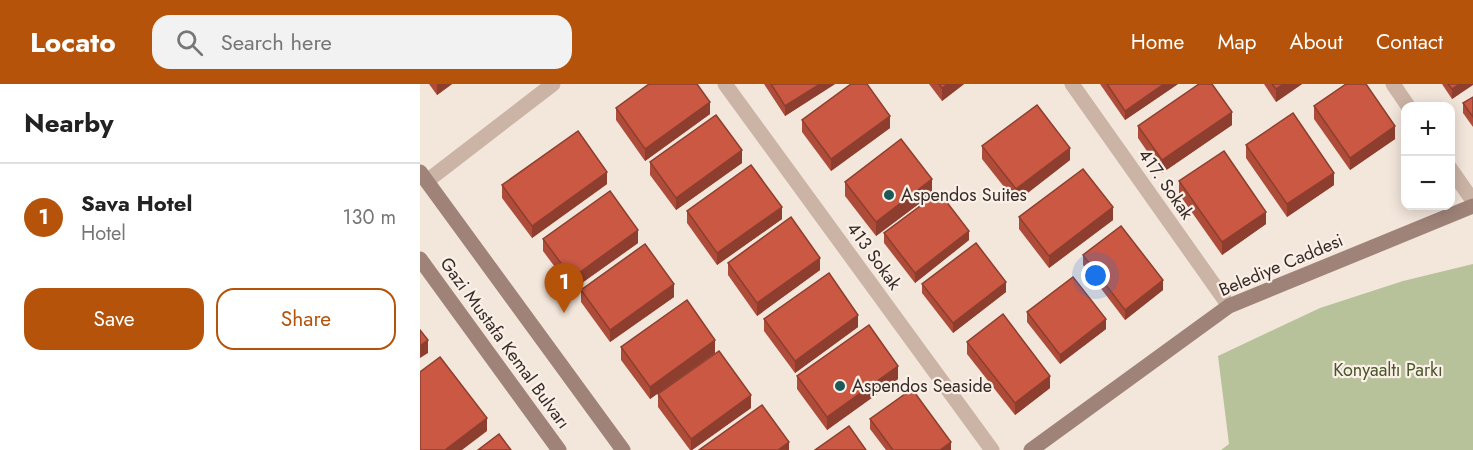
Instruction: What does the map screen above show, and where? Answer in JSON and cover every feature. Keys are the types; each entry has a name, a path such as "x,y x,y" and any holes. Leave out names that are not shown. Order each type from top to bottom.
{"main road":[{"name":"Gazi Mustafa Kemal Bulvarı","path":"423,176 622,450"},
{"name":"Belediye Caddesi","path":"1031,450 1229,306 1473,206"},
{"name":"Gazi Mustafa Kemal Bulvarı","path":"420,259 559,450"}],"street":[{"path":"423,176 554,84"},
{"name":"413 Sokak","path":"725,84 992,450"},
{"name":"417. Sokak","path":"1072,84 1229,306"},
{"path":"1393,84 1405,102"},
{"path":"1455,175 1473,201"}],"green space":[{"name":"Konyaaltı Parkı","path":"1473,264 1473,450 1221,450 1229,444 1218,356 1320,308 1403,281"}],"building":[{"path":"649,84 697,84 710,102 645,149 616,108"},
{"path":"771,84 820,84 785,106"},
{"path":"851,84 867,84 890,116 831,159 802,120"},
{"path":"1107,84 1164,84 1125,111"},
{"path":"1199,84 1212,84 1232,112 1162,160 1138,126"},
{"path":"1272,84 1284,84 1276,89"},
{"path":"1346,84 1366,84 1395,126 1350,158 1314,106"},
{"path":"1448,84 1460,84 1452,89"},
{"path":"1473,97 1473,117 1463,103"},
{"path":"1037,105 1070,148 1016,189 982,146"},
{"path":"1293,113 1334,173 1287,204 1246,145"},
{"path":"716,115 742,150 676,198 650,162"},
{"path":"578,131 607,172 532,226 502,185"},
{"name":"Aspendos Suites","path":"901,139 932,179 876,222 845,182"},
{"path":"1224,151 1266,212 1222,242 1179,181"},
{"path":"751,165 782,207 717,253 687,211"},
{"path":"1083,169 1113,207 1049,256 1019,217"},
{"path":"610,191 638,230 572,278 543,239"},
{"path":"939,192 969,231 915,273 884,233"},
{"path":"791,217 820,258 757,303 728,263"},
{"path":"1121,226 1163,280 1125,310 1083,255"},
{"path":"976,243 1006,282 953,323 922,284"},
{"path":"645,244 674,284 610,330 581,290"},
{"path":"829,273 858,315 795,361 764,319"},
{"path":"1073,277 1106,319 1060,355 1027,312"},
{"path":"687,300 715,340 650,387 621,347"},
{"path":"1003,314 1050,376 1015,403 967,342"},
{"path":"869,325 898,366 827,417 797,376"},
{"path":"420,330 428,340 420,346"},
{"path":"719,351 751,395 691,439 658,394"},
{"path":"440,357 487,418 445,450 420,450 420,372"},
{"path":"912,389 951,442 940,450 893,450 870,419"},
{"path":"762,405 789,442 778,450 699,450"},
{"path":"849,426 866,450 815,450"},
{"path":"499,434 511,450 478,450"}],"place":[{"name":"Aspendos Suites","path":"889,195"},
{"name":"Sava Hotel","path":"564,313"},
{"name":"Aspendos Seaside","path":"840,386"}]}
